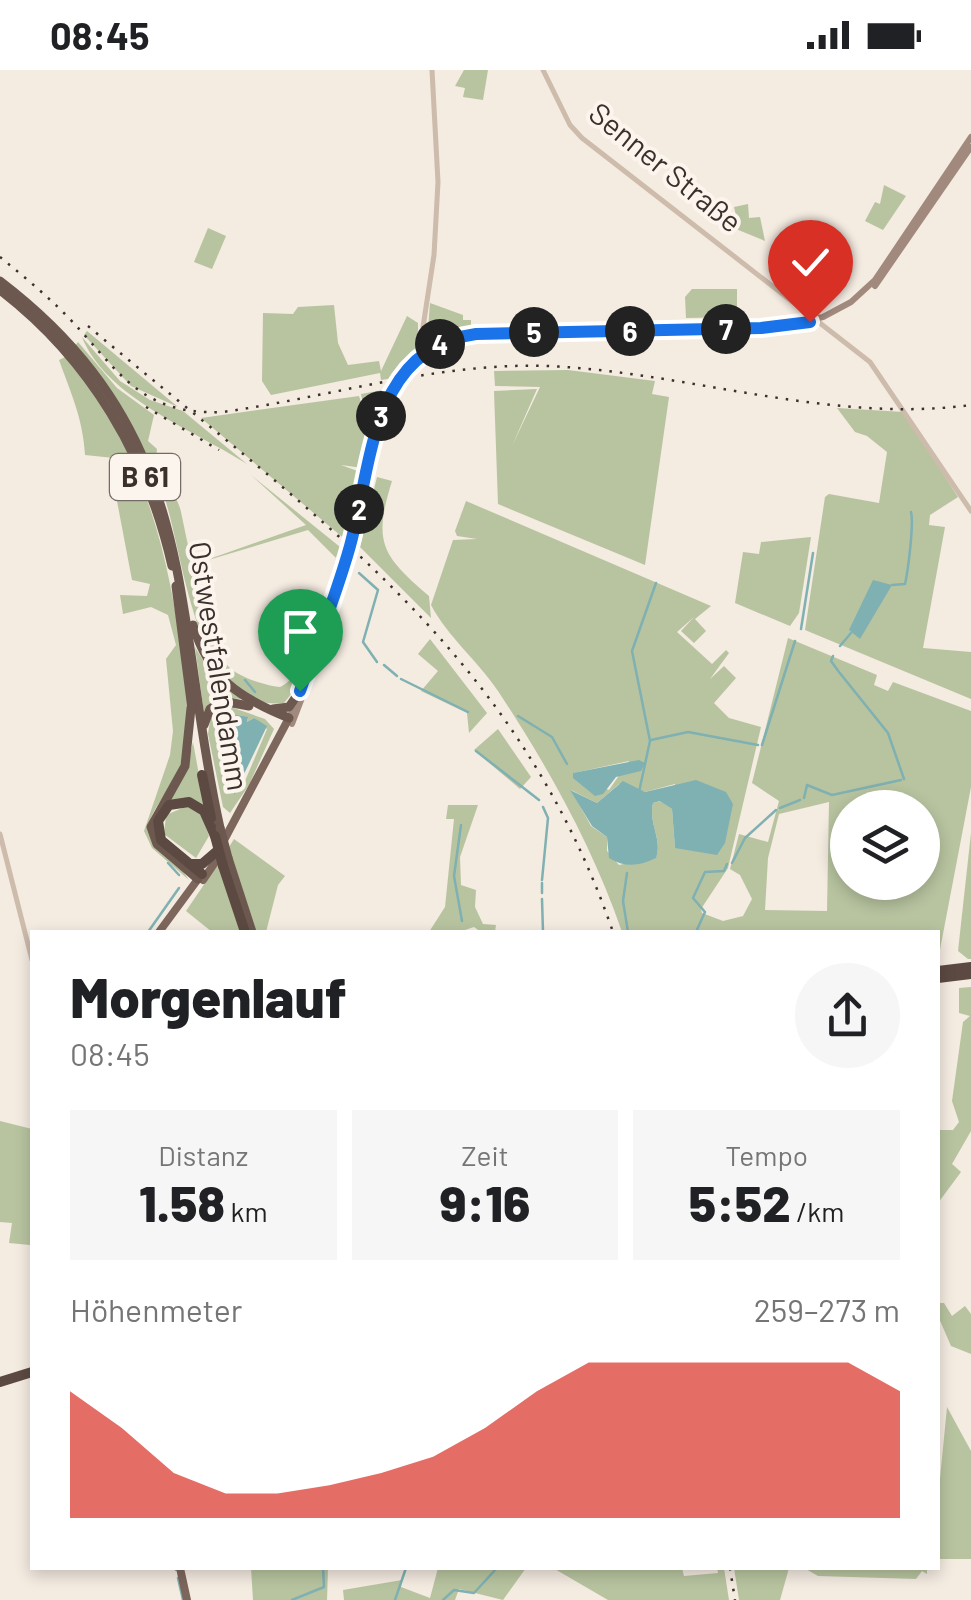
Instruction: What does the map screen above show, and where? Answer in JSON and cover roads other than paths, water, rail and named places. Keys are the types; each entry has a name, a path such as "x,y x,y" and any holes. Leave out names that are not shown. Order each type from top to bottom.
{"highway":[{"name":"Ostwestfalendamm","path":"3,288 76,352 137,442 169,522 185,601 217,832"},
{"name":"Ostwestfalendamm","path":"3,288 80,368 138,459 168,546 202,775 247,930"},
{"name":"B 61","path":"185,601 214,673 236,692 289,722"},
{"path":"266,708 287,708 300,691"},
{"name":"B 61","path":"191,700 185,766 152,827 158,844 201,877"},
{"path":"202,742 207,713 222,701 244,704 289,722"},
{"path":"201,877 158,834 158,820 166,808 182,801 196,804 217,832"},
{"path":"189,864 202,864 216,852"},
{"path":"940,974 971,970"},
{"path":"0,1385 30,1375"}],"main road":[{"path":"201,877 289,722 349,551 386,402 404,372 430,352 476,334 819,321 851,302 876,280 971,138"},
{"path":"163,930 255,798 341,596 386,414 406,376 430,352 478,338 760,333 819,321 853,306 878,283 971,147"},
{"path":"180,1570 187,1600"}],"street":[{"path":"430,352 423,327 432,276 438,182 432,70"},
{"name":"Senner Straße","path":"543,70 570,125 582,138 802,307 882,375 971,511"},
{"path":"797,324 803,319 802,307"},
{"path":"0,834 30,952"}],"water":[{"path":"873,580 892,585 860,639 849,630"},
{"path":"229,714 248,717 247,722 254,718 267,726 234,795 223,731"},
{"path":"639,760 645,763 641,771 616,777 603,794 595,796 573,778 573,773"},
{"path":"696,780 726,792 733,804 725,843 717,855 675,848 672,809 660,801 653,803 652,810 658,845 656,858 632,865 609,858 607,837 592,826 570,790 597,803 623,781 645,792"}],"waterway":[{"path":"892,585 905,584 911,512"},
{"path":"801,629 813,553"},
{"path":"359,573 378,590 363,642 377,662"},
{"path":"639,792 650,741 632,651 656,583"},
{"path":"840,646 851,633"},
{"path":"762,745 795,641"},
{"path":"833,656 831,661 888,733 904,779"},
{"path":"384,665 397,676"},
{"path":"401,679 468,712"},
{"path":"245,680 255,692"},
{"path":"518,716 552,737 567,764"},
{"path":"651,740 688,732 758,745"},
{"path":"476,751 539,800"},
{"path":"804,798 807,785 832,795 901,780"},
{"path":"780,808 800,800"},
{"path":"542,880 548,818 543,807"},
{"path":"732,863 745,838 776,810"},
{"path":"461,825 454,876 462,921"},
{"path":"168,863 179,875"},
{"path":"697,930 705,912 693,898 705,872 724,871 727,864"},
{"path":"627,873 623,901 628,930"},
{"path":"542,883 542,893"},
{"path":"149,930 179,888"},
{"path":"542,899 543,930"},
{"path":"292,1600 324,1587 323,1570"},
{"path":"395,1600 405,1570"},
{"path":"443,1600 454,1590 474,1593 495,1570"},
{"path":"178,1578 183,1600"}],"railway":[{"path":"0,257 57,307 131,384 169,406 194,411 223,412 425,375 506,366 600,370 864,408 971,405"},
{"path":"88,326 325,524 396,591 461,663 520,742 571,831 612,930"},
{"path":"146,407 219,450"},
{"path":"730,1570 735,1600"}]}
